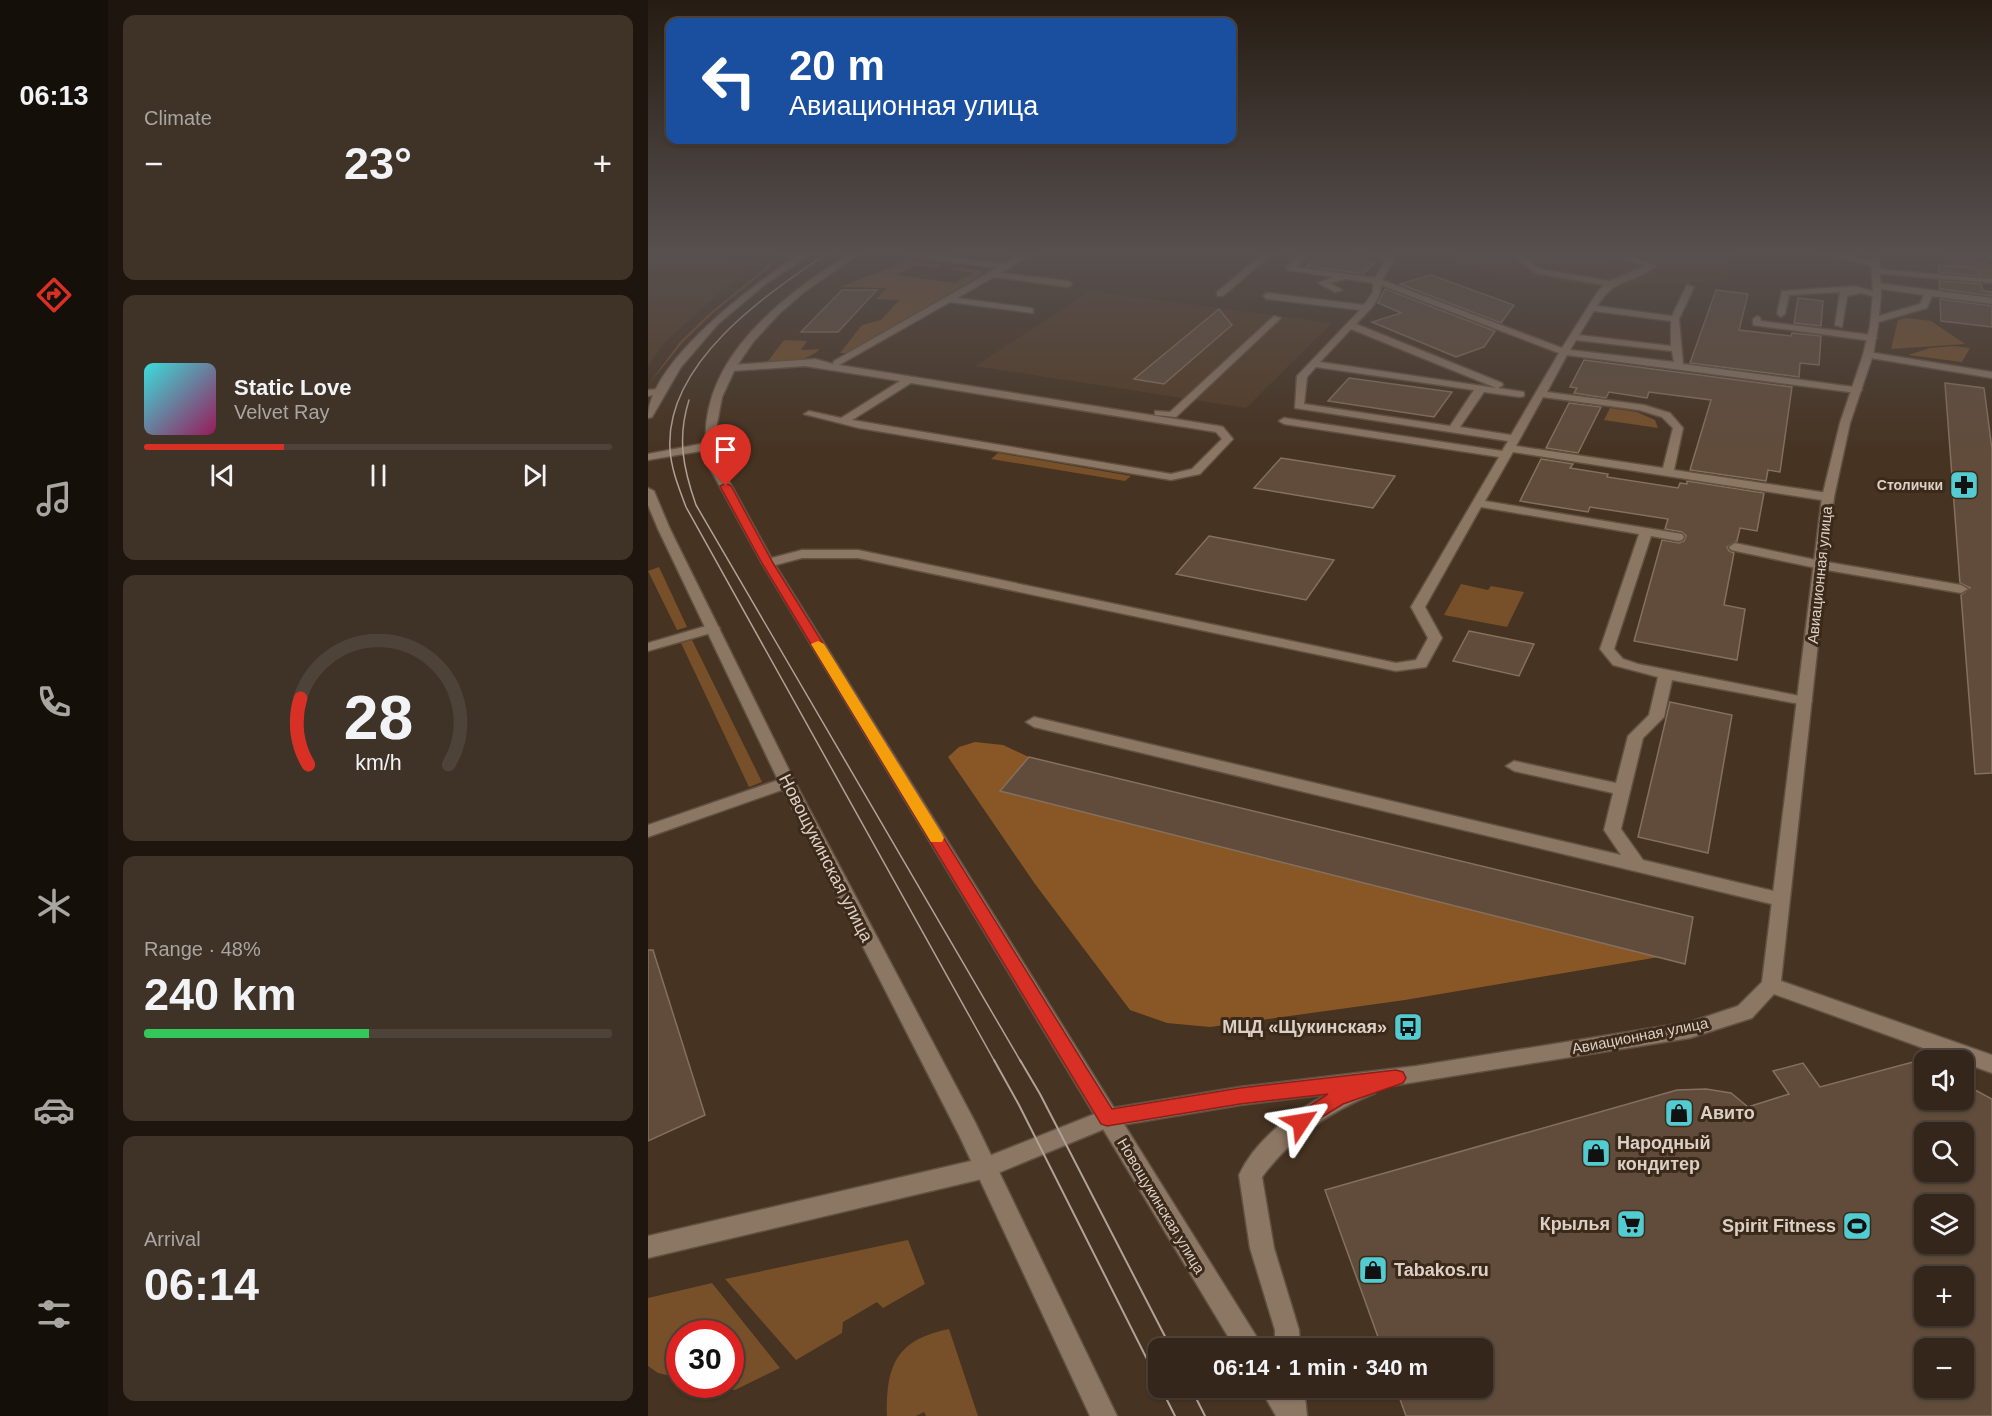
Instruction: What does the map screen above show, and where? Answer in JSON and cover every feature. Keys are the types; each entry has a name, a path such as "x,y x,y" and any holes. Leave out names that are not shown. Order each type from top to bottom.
{"main road":[{"path":"648,415 659,392 681,360 721,319"},
{"name":"Новощукинская улица","path":"770,319 752,339 731,368 721,389 711,419 710,446 713,463 768,563 1243,1338"},
{"path":"837,363 913,319"},
{"path":"731,368 837,363 1172,415 1276,319"},
{"path":"1355,319 1302,376 1299,406 1453,430 1511,447"},
{"path":"1478,319 1565,352 1857,390"},
{"path":"768,563 802,554 858,554 1396,667 1421,664 1435,638 1418,607 1584,319"},
{"path":"1675,319 1679,366"},
{"path":"1839,325 1840,319"},
{"name":"Авиационная улица","path":"648,1247 986,1168 1107,1118 1240,1096 1396,1078 1690,1030 1745,1012 1771,985 1828,497 1845,423 1868,355 1875,320"},
{"path":"1756,323 1872,338"},
{"path":"1349,325 1520,394"},
{"path":"1573,337 1676,349"},
{"path":"1868,355 1992,375"},
{"path":"806,363 907,381 1219,429 1228,439 1196,472 1171,477 860,425 809,414"},
{"path":"1313,364 1520,394 1640,406 1666,415 1678,428 1668,472"},
{"path":"845,420 907,381"},
{"path":"1453,430 1481,388"},
{"path":"648,393 659,392"},
{"path":"1284,421 1511,447 1828,497"},
{"path":"648,457 710,446"},
{"name":"Новощукинская улица","path":"648,490 664,529 787,782 986,1168 1104,1416"},
{"path":"1477,503 1678,537"},
{"path":"1646,532 1607,649 1618,662 1635,668 1805,701"},
{"path":"1735,547 1821,566 1961,589"},
{"path":"648,647 713,628"},
{"path":"1638,866 1612,830 1636,736 1656,717 1666,674"},
{"path":"1034,723 1780,898"},
{"path":"1514,766 1622,790"},
{"path":"648,831 787,782"},
{"path":"1771,985 1992,1064"},
{"path":"1287,1338 1262,1248 1250,1175 1283,1134 1337,1098 1396,1078"},
{"path":"1280,1398 1292,1416"},
{"path":"1291,1398 1292,1416"}],"shaded area":[{"path":"648,319 690,319 665,342 648,366"},
{"path":"704,319 707,319 683,342 648,385 680,342"},
{"path":"905,319 846,353 840,353 862,325 881,320"},
{"path":"1047,319 1302,319 1332,323 1246,408 975,366"},
{"path":"1898,320 1931,321 1965,344 1891,349"},
{"path":"784,340 807,341 801,350 820,349 802,359 768,361"},
{"path":"1953,346 1970,348 1962,362 1908,355 1930,348"},
{"path":"1610,408 1637,412 1655,420 1658,428 1604,420"},
{"path":"998,453 1131,476 1125,481 991,459"},
{"path":"659,567 687,627 677,630 648,571"},
{"path":"1461,584 1488,590 1491,586 1524,592 1507,627 1444,615"},
{"path":"692,640 762,782 749,787 681,643"},
{"path":"975,742 1003,745 1029,757 1000,791 1659,957 1405,1000 1210,1027 1167,1023 1130,1010 1035,884 948,757 959,747"},
{"path":"908,1240 925,1284 883,1308 877,1302 843,1322 842,1333 796,1360 725,1279"},
{"path":"712,1283 742,1320 666,1320 666,1375 658,1373 648,1366 648,1298"},
{"path":"744,1323 780,1368 744,1386"},
{"path":"949,1329 978,1416 926,1416 924,1412 916,1416 887,1416 889,1382 898,1358 917,1340"}],"building":[{"path":"814,319 850,319 838,332 801,332"},
{"path":"1207,319 1227,319 1232,325 1164,384 1134,379"},
{"path":"1381,319 1464,319 1495,331 1484,347 1456,357 1372,322"},
{"path":"1491,319 1504,319 1501,323"},
{"path":"1706,319 1742,319 1739,330 1791,336 1792,333 1821,336 1819,365 1800,363 1799,377 1690,363"},
{"path":"1795,319 1822,319 1821,326 1794,323"},
{"path":"1941,319 1992,319 1992,327 1941,321"},
{"path":"1584,360 1792,387 1780,472 1768,470 1766,481 1690,470 1711,400 1649,392 1647,398 1609,392 1606,398 1574,393 1577,388 1570,387"},
{"path":"1349,378 1452,392 1434,417 1328,401"},
{"path":"1945,383 1984,388 1992,449 1992,773 1975,774 1961,595 1970,588 1960,583"},
{"path":"1569,403 1601,407 1578,453 1546,448"},
{"path":"1281,458 1395,476 1373,508 1254,488"},
{"path":"1541,459 1573,464 1570,468 1608,474 1607,477 1678,488 1680,483 1687,484 1687,481 1764,493 1757,531 1740,528 1737,541 1727,547 1734,553 1724,605 1745,609 1737,660 1634,641 1662,540 1679,543 1684,541 1686,536 1682,532 1665,529 1668,519 1590,507 1588,512 1520,501"},
{"path":"1209,536 1334,560 1306,600 1176,574"},
{"path":"1469,631 1534,644 1519,676 1453,661"},
{"path":"1670,702 1732,715 1708,853 1638,837"},
{"path":"1029,757 1693,917 1685,964 1000,791"},
{"path":"648,950 653,950 705,1115 648,1141"},
{"name":"Крылья","path":"1914,1062 1914,1110 1974,1110 1974,1089 1992,1099 1992,1416 1406,1416 1400,1398 1493,1398 1493,1338 1378,1338 1325,1190 1677,1090 1706,1089 1731,1093 1748,1107 1789,1094 1773,1071 1803,1063 1820,1087"}],"tram line":[{"path":"740,319 701,360 684,388 673,418 670,449 676,478 686,507 995,1062"},
{"path":"689,400 683,427 683,453 696,505 1021,1062"},
{"path":"994,1060 1148,1361"},
{"path":"1020,1060 1040,1094 1166,1338"},
{"path":"1166,1398 1175,1416"},
{"path":"1196,1398 1205,1416"}],"slow traffic":[{"path":"818,644 936,838"}],"place":[{"name":"Столички","path":"1964,485"},
{"name":"МЦД «Щукинская»","path":"1408,1027"},
{"name":"Авито","path":"1679,1113"},
{"name":"Народный кондитер","path":"1596,1153"},
{"name":"Крылья","path":"1631,1224"},
{"name":"Spirit Fitness","path":"1857,1226"},
{"name":"Tabakos.ru","path":"1373,1270"}],"route":[{"path":"726,486 768,563 1107,1118 1240,1096 1396,1078 1337,1098 1301,1122"}]}
